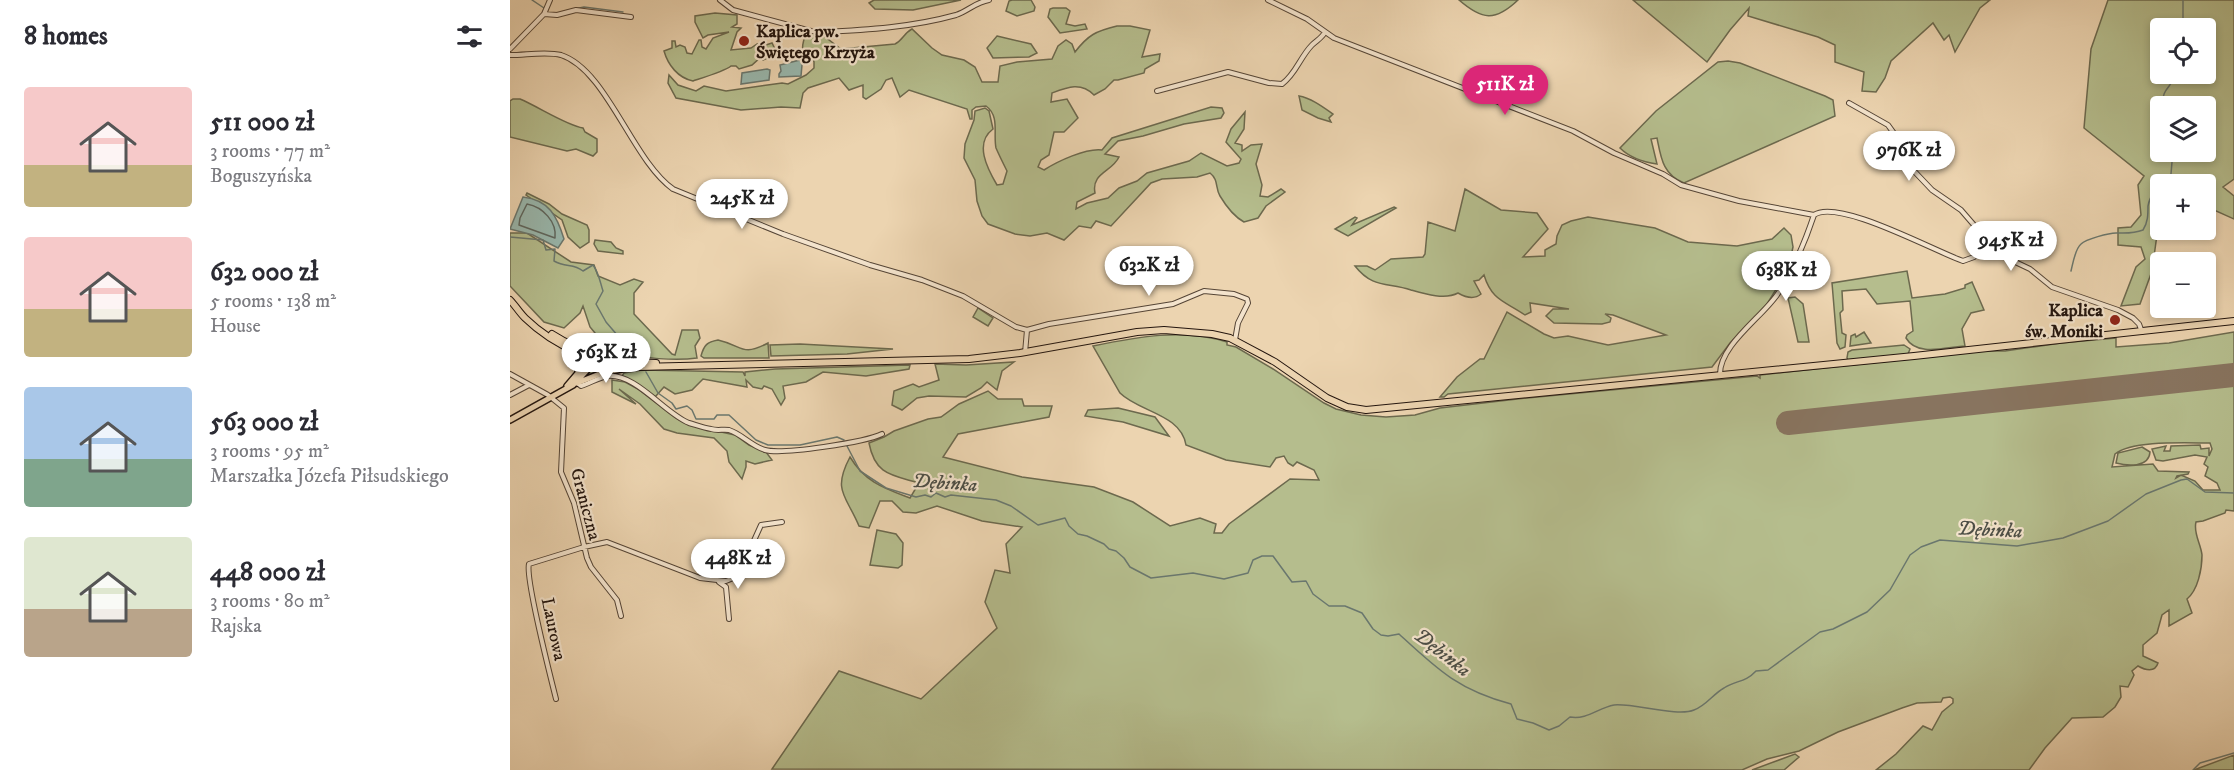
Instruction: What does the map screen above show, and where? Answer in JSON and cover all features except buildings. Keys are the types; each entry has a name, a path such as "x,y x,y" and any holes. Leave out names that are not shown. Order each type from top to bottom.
{"highway":[{"path":"512,302 548,336 573,351 646,365"},
{"path":"527,318 562,340 592,355 633,367 961,359 1025,353 1149,330 1212,334 1235,340 1285,368 1327,399 1359,410 1407,407 2234,321"}],"main road":[{"path":"573,351 578,361 578,372"},
{"path":"563,390 592,355"},
{"path":"575,384 590,368 592,355"},
{"path":"510,420 575,384 602,373 633,367"}],"street":[{"path":"510,49 544,14 550,0"},
{"path":"720,0 733,9 811,31 823,32 921,22 958,14 978,2 989,0"},
{"path":"1268,0 1296,13 1325,32 1353,46 1573,131 1681,185 1739,201 1814,215 1825,210 1864,220 1963,261 1974,257 1988,243"},
{"path":"544,14 557,15 576,10 631,17"},
{"path":"1157,91 1228,72 1269,83 1282,84 1325,32"},
{"path":"510,55 550,53 565,57 582,68 615,110 641,152 664,182 673,189 773,230 963,296 1016,327 1027,330 1049,324 1173,304 1198,292 1212,291 1241,296 1247,301 1246,309 1238,323 1235,340"},
{"path":"1849,103 1888,125 1898,138 1914,171 1932,190 1961,210 1988,243 2011,260 2030,269 2052,286 2118,310 2133,318 2139,324 2142,332"},
{"path":"1720,375 1721,365 1727,351 1778,293 1798,256 1814,215"},
{"path":"1025,353 1027,330"},
{"path":"510,374 550,397"},
{"path":"575,384 581,386 606,376 618,377 639,387 669,411 689,423 712,430 725,429 736,432 750,443 766,450 808,448 863,440 882,434"},
{"path":"510,395 530,384"},
{"name":"Graniczna","path":"550,397 562,404 564,408 561,472 574,503 584,547 591,567 616,600 621,616"},
{"path":"584,547 607,542 700,579 733,579 738,576 761,525 782,522"},
{"name":"Laurowa","path":"556,699 528,569 530,564 584,547"},
{"path":"716,580 726,587 729,619"}],"green space":[{"path":"874,0 961,0 913,10 875,9 869,3"},
{"path":"1031,0 1035,7 1034,11 1017,16 1006,11 1009,1"},
{"path":"1459,0 1518,0 1502,12 1488,16 1475,12"},
{"path":"1633,0 1990,0 1980,8 1955,52 1949,35 1944,40 1933,23 1891,61 1885,78 1876,92 1862,91 1864,72 1835,62 1835,45 1818,37 1748,16 1749,8 1707,62"},
{"path":"2108,0 2234,0 2234,179 2223,187 2234,196 2234,219 2216,211 2216,174 2150,174 2150,240 2156,240 2155,252 2150,252 2150,276 2140,304 2121,306 2136,267 2145,259 2141,247 2118,245 2118,228 2131,227 2141,215 2138,185 2144,176 2084,128 2091,49"},
{"path":"1066,8 1070,11 1066,24 1075,26 1085,24 1087,29 1060,33 1048,17 1050,9"},
{"path":"715,13 737,15 737,24 732,27 741,28 737,32 731,50 772,43 775,49 770,57 763,60 761,57 752,65 739,69 731,66 693,81 683,77 674,70 664,51 672,48 672,41 675,41 676,47 680,45 685,47 687,53 692,54 699,40 701,40 702,47 706,49 713,38 729,32 703,38 695,22 695,16"},
{"path":"1117,26 1150,30 1142,57 1160,54 1159,61 1145,69 1144,73 1114,80 1094,95 1079,87 1052,93 1051,102 1067,99 1078,118 1064,132 1054,132 1049,155 1041,160 1038,167 1044,170 1080,153 1102,150 1112,138 1211,107 1222,108 1224,113 1221,118 1184,124 1118,141 1105,154 1119,157 1116,162 1096,181 1095,193 1077,202 1076,209 1087,203 1108,198 1119,188 1137,181 1147,173 1189,161 1201,153 1227,166 1239,163 1241,159 1226,142 1231,129 1245,112 1244,129 1235,143 1242,145 1242,151 1251,145 1262,144 1256,164 1262,185 1260,196 1268,197 1281,189 1285,192 1266,206 1258,218 1244,222 1233,214 1220,196 1215,178 1210,173 1197,177 1162,179 1151,183 1111,226 1096,221 1091,228 1079,226 1064,240 1047,233 1030,236 1015,234 988,224 982,216 977,201 975,180 964,158 965,144 975,111 985,108 989,111 993,129 984,141 984,156 997,185 1003,184 1007,171 996,148 995,120 986,106 972,110 972,119 970,119 967,109 909,90 900,97 892,78 886,80 881,89 866,99 863,97 863,85 849,90 839,78 808,88 803,93 800,108 741,110 676,98 668,83 669,75 678,85 696,91 704,86 726,91 788,84 814,68 811,54 803,52 806,34 814,33 825,37 841,49 895,44 912,29 942,55 964,60 975,67 982,82 998,82 1000,66 1052,59 1058,46 1066,40 1072,44 1075,52 1093,34"},
{"path":"997,36 1031,44 1037,53 1029,57 993,58 987,48"},
{"path":"1718,62 1740,63 1833,100 1835,116 1684,183 1667,171 1657,138 1651,139 1657,164 1637,159 1620,148 1656,111"},
{"path":"1299,96 1333,114 1329,118 1331,122 1302,110"},
{"path":"520,99 583,128 585,132 597,139 597,152 593,156 576,149 567,151 510,137 510,101"},
{"path":"1465,189 1501,210 1537,213 1548,229 1523,257 1545,256 1545,250 1556,244 1562,225 1588,217 1655,228 1688,242 1737,246 1772,239 1784,228 1791,235 1793,247 1788,270 1767,304 1730,343 1712,367 1448,394 1440,397 1457,377 1480,359 1484,359 1507,312 1554,338 1568,336 1608,345 1666,335 1605,314 1611,318 1610,322 1602,324 1554,323 1546,316 1553,309 1569,309 1530,303 1531,312 1525,315 1495,295 1484,275 1474,281 1481,294 1478,296 1470,297 1458,293 1441,296 1375,282 1355,266 1367,266 1375,270 1391,259 1423,257 1428,222 1455,231"},
{"path":"527,193 549,204 562,214 587,225 589,242 580,248 568,237 562,220 526,195"},
{"path":"1396,208 1348,236 1335,229 1355,217 1357,218 1352,225"},
{"path":"510,233 527,233 571,262 594,265 598,276 620,285 634,279 643,282 634,293 634,314 675,355 682,330 698,330 700,338 695,346 697,358 670,359 639,356 608,351 583,342 583,339 593,338 595,333 590,327 583,306 580,313 564,328 544,322 510,286"},
{"path":"595,240 611,242 623,251 623,254 598,251 594,244"},
{"path":"1907,271 1912,298 1945,294 1965,288 1965,285 1972,282 1984,310 1971,313 1962,329 1965,346 1924,349 1911,344 1906,338 1913,331 1910,301 1877,304 1866,289 1842,291 1843,310 1840,313 1842,333 1846,335 1845,347 1840,349 1837,343 1832,283"},
{"path":"1795,297 1803,304 1809,342 1798,342 1788,298"},
{"path":"978,308 993,318 988,326 973,317"},
{"path":"1864,332 1871,343 1850,346 1851,336 1855,334 1856,337"},
{"path":"2234,332 2234,511 2226,510 2225,513 2196,522 2202,561 2197,585 2187,599 2192,613 2169,626 2169,610 2162,615 2157,633 2143,645 2143,656 2158,663 2157,666 2150,670 2138,666 2132,671 2134,675 2128,687 2120,686 2121,697 2115,707 2103,717 2072,718 2029,770 1876,770 1896,754 1923,726 1932,730 1942,712 1953,703 1950,697 1943,698 1941,702 1917,703 1902,708 1838,732 1799,751 1767,759 1742,770 772,769 839,671 921,699 997,628 985,602 995,570 1010,573 1006,544 1022,527 982,521 937,506 916,513 903,512 892,501 880,501 869,528 859,526 843,493 842,486 842,478 850,457 862,473 869,478 910,498 919,483 893,475 880,468 869,443 894,431 941,417 959,404 988,391 998,399 1022,399 1024,406 1052,406 1049,417 958,434 943,457 1022,477 1094,487 1133,502 1170,526 1200,518 1216,524 1214,533 1222,533 1229,524 1290,479 1319,480 1314,470 1297,462 1293,466 1284,456 1276,458 1270,467 1226,460 1186,445 1183,435 1176,426 1120,393 1093,346 1160,335 1194,335 1227,342 1227,345 1236,347 1336,409 1361,415 1386,417 1415,415 1440,408 1527,398 1757,376 1760,378 1760,375 1982,351 2005,351 2061,343 2116,338 2116,347 2169,343","holes":["2160,443 2210,443 2212,449 2209,456 2209,448 2201,449 2200,445 2171,446 2170,451 2164,451 2166,446 2152,449 2156,460 2163,461 2195,455 2207,457 2204,464 2208,467 2205,476 2217,483 2220,490 2203,490 2195,481 2181,475 2189,472 2158,471 2153,464 2112,467 2115,454 2134,446"]},
{"path":"718,340 747,350 768,343 769,358 704,358 701,356 706,345"},
{"path":"800,344 893,349 847,354 771,356 770,345"},
{"path":"1904,345 1910,349 1908,354 1848,360 1847,358 1848,352 1852,350"},
{"path":"593,361 625,368 578,382"},
{"path":"1014,362 1002,371 997,390 987,382 966,397 917,398 902,410 892,405 894,391 913,384 919,387 939,380 935,364"},
{"path":"910,365 909,369 866,376 823,372 806,382 783,386 785,398 781,405 772,389 764,386 762,389 753,387 746,380 747,387 703,379 692,390 675,394 664,387 655,397 622,376 624,373 642,370 743,372 745,376 745,372 775,369"},
{"path":"612,380 625,382 638,389 689,425 735,435 749,445 766,452 772,460 755,464 746,461 742,479 729,462 727,451 714,438 664,429 640,404 619,389 636,404 612,392"},
{"path":"1118,408 1155,417 1169,436 1123,422 1085,416 1088,410"},
{"path":"2142,447 2150,452 2146,461 2137,465 2116,463 2118,453"},
{"path":"877,530 896,534 903,543 902,565 898,568 870,565"},
{"path":"1795,754 1799,757 1784,770 1752,770"},
{"path":"2234,755 2234,770 2194,770"}],"water":[{"path":"800,60 801,76 779,77 780,65"},
{"path":"770,70 769,80 741,84 742,73"},
{"path":"523,197 539,202 551,210 564,239 558,248 533,235 510,229"}],"waterway":[{"path":"532,0 544,8"},
{"path":"2183,0 2183,18"},
{"path":"565,11 584,7 623,12"},
{"path":"2164,96 2171,84"},
{"path":"2071,271 2077,249 2084,242 2108,234 2133,233 2143,230 2147,221 2151,196 2171,174 2172,162"},
{"name":"Dębinka","path":"510,237 543,240 546,250 555,249 554,261 558,263 583,271 593,265 603,291 596,304 606,322 636,357"},
{"name":"Dębinka","path":"646,372 658,393 672,403 676,409 687,406 692,410 696,419 714,419 717,415 729,415 756,440 768,445 800,445 837,437 844,440"},
{"name":"Dębinka","path":"847,446 860,471 886,488 916,497 925,495 931,497 936,493 945,497 951,495 996,500 1011,506 1038,525 1065,518 1069,526 1078,534 1087,536 1116,551 1130,567 1151,578 1193,573 1224,579 1248,573 1253,560 1262,556 1273,556 1292,582 1306,581 1313,594 1329,606 1345,606 1362,613 1373,629 1381,635 1399,634 1449,677 1476,692 1511,704 1517,719 1549,730 1559,726 1570,717 1582,717 1614,705 1677,712 1694,710 1728,685 1748,678 1756,671 1768,670 1820,632 1833,629 1867,612 1890,590 1910,555 1921,547 1940,540 2017,546 2063,538 2108,521 2146,494 2187,479 2205,492 2234,493"},
{"path":"2193,770 2200,763 2234,753"}],"runway":[{"path":"1788,423 2234,375"}],"place":[{"name":"Kaplica pw. Świętego Krzyża","path":"744,41"},
{"name":"Kaplica św. Moniki","path":"2115,320"}]}
